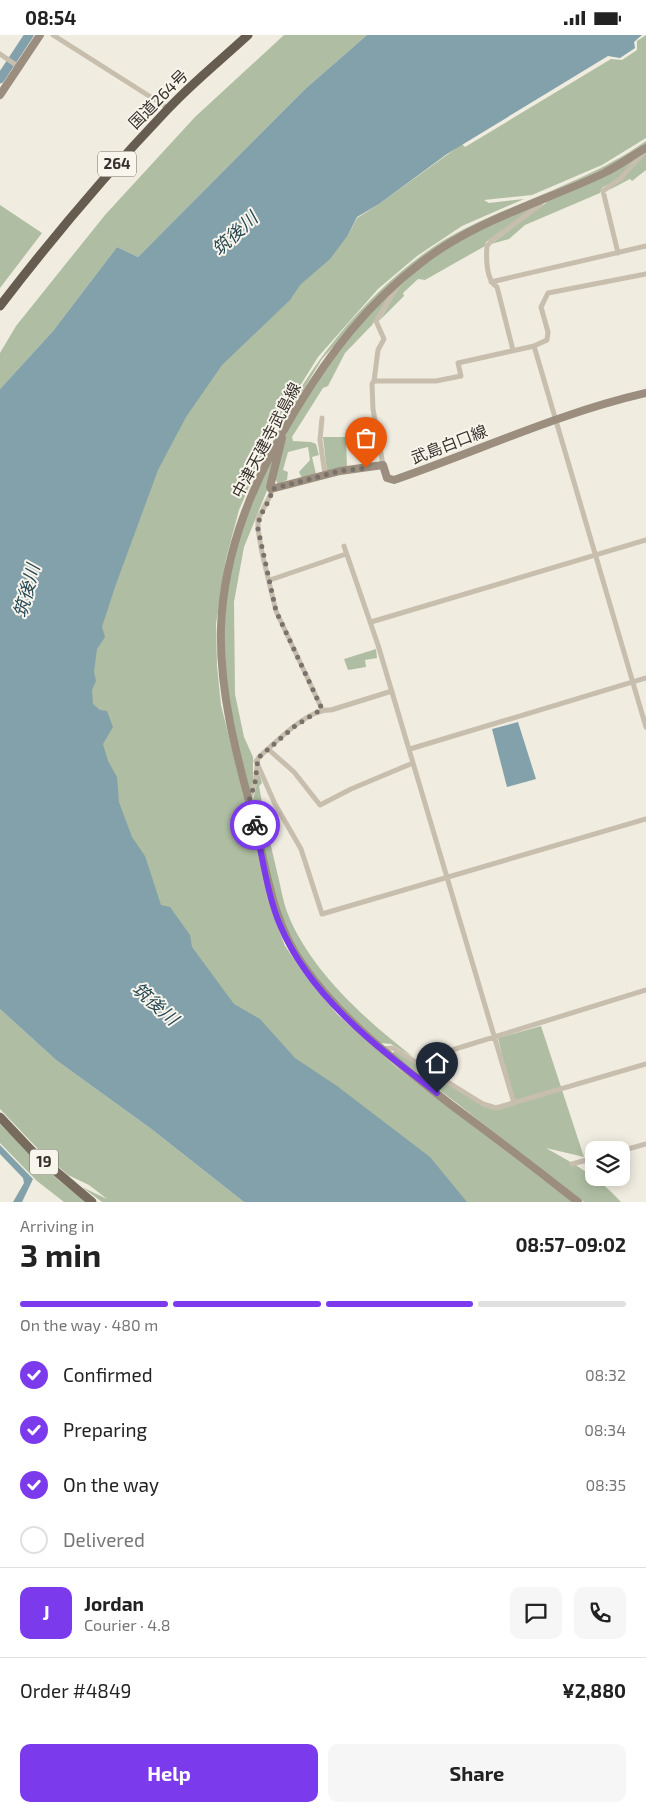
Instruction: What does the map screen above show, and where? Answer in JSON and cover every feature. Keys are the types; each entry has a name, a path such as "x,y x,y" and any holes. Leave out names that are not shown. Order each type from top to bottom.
{"highway":[{"name":"国道264号","path":"0,306 57,234 168,108 248,35"}],"main road":[{"path":"0,95 17,65 40,35"},
{"name":"中津天建寺武島線","path":"578,1202 381,1049 330,999 289,945 274,906 226,705 221,662 222,616 230,556 243,511 257,479 284,429 326,361 354,325 400,280 452,241 544,198 606,172 646,149"},
{"name":"武島白口線","path":"383,465 388,478 394,480 610,401 646,393"},
{"path":"284,429 270,487 272,489 325,474 383,465"},
{"name":"19","path":"0,1117 34,1152 92,1202"}],"street":[{"path":"53,35 168,108"},
{"path":"0,55 17,65"},
{"path":"618,253 604,191 620,179 646,149"},
{"path":"513,350 497,287 491,282 487,250 489,243 540,205 544,198"},
{"path":"491,282 646,246"},
{"path":"374,381 436,381 461,376 458,363 534,346 547,340 548,336 541,307 548,293 646,274"},
{"path":"383,465 373,409 372,384 378,351 384,339 376,321 400,280"},
{"path":"534,346 556,415 554,421 646,727"},
{"path":"322,418 320,440 325,474"},
{"path":"272,489 258,519 258,529 276,611 322,709"},
{"path":"371,622 646,540"},
{"path":"344,546 371,622 410,749 412,763 514,1103"},
{"path":"270,580 346,554"},
{"path":"410,749 646,678"},
{"path":"249,801 255,783 256,761 295,726 322,709 331,710 392,691"},
{"path":"268,749 294,773 320,805 350,789 412,763"},
{"path":"256,761 274,804 301,849 322,914 646,819"},
{"path":"429,1070 439,1054 646,990"},
{"path":"381,1049 393,1048 483,1104 496,1108 646,1064"},
{"path":"630,1148 646,1144"},
{"path":"572,1165 585,1161"}],"green space":[{"path":"284,35 367,35 304,90 138,257 117,247 53,331 0,389 0,353 16,326 105,215 195,117"},
{"path":"646,35 646,138 602,165 532,195 484,200 489,203 524,199 462,226 417,256 378,289 318,357 275,426 239,510 226,559 216,624 217,666 221,705 272,911 285,946 304,974 337,1014 395,1066 572,1202 464,1202 287,1064 169,939 89,734 94,643 156,467 218,361 299,274 348,235 357,218 462,144 465,147 611,59 622,60 637,50 637,41"},
{"path":"646,141 646,144 642,147 606,168 491,218 379,295 322,359 277,433 310,374 332,344 382,289 409,265 437,244 466,228 581,178"},
{"path":"646,152 646,170 632,181 630,179 609,190"},
{"path":"637,158 618,179 602,188 600,193 525,225 509,239 491,244 551,199"},
{"path":"539,204 486,242 485,246 425,280 418,279 379,321 402,283 435,255 468,235"},
{"path":"0,205 42,233 0,288"},
{"path":"395,288 372,325 345,353 328,386 323,388 292,437 293,441 316,444 319,455 312,457 316,474 302,478 299,472 310,460 308,447 288,452 283,470 288,472 287,480 278,484 275,478 288,427 329,360 357,326"},
{"path":"323,437 346,437 347,468 327,472"},
{"path":"280,441 268,488 244,547 234,602 235,694 244,737 253,757 253,782 250,792 229,703 224,655 226,605 233,557 239,533 258,484"},
{"path":"376,649 377,658 365,660 366,667 348,670 344,659"},
{"path":"257,767 262,783 259,786 263,809 283,899 297,934 324,974 376,1027 413,1057 391,1044 380,1043 331,995 298,954 278,906 253,800 257,782"},
{"path":"0,1009 56,1060 150,1128 244,1202 102,1202 82,1187 107,1199 89,1185 68,1175 37,1148 0,1109"},
{"path":"541,1026 584,1157 546,1148 585,1171 585,1186 604,1186 621,1202 584,1202 392,1053 396,1051 497,1110 514,1105 498,1038"},
{"path":"0,1124 56,1178 86,1202 64,1202 37,1181 0,1143"}],"water":[{"name":"筑後川","path":"367,35 642,35 634,42 635,48 620,58 608,56 447,154 379,204 357,217 348,235 330,259 300,285 290,300 222,365 186,417 158,470 115,587 102,627 105,637 97,649 94,672 96,681 92,690 93,704 100,710 107,711 113,727 103,744 108,761 117,777 119,802 132,837 145,856 161,905 170,907 190,935 192,947 234,1004 260,1019 295,1058 337,1086 430,1157 467,1202 244,1202 150,1128 56,1060 0,1009 0,389 53,331 117,247 138,257 304,90"},
{"path":"518,722 536,779 507,787 492,729"},
{"path":"0,1145 33,1179 22,1202 13,1202 24,1183 23,1178 0,1154"}],"waterway":[{"path":"0,79 29,35"}],"way so far":[{"path":"255,825 249,801 255,783 255,763 258,758 295,726 322,709 276,611 262,553 258,519 272,489 325,474 366,468"}],"route":[{"path":"255,825 274,906 289,945 304,967 347,1019 381,1049 437,1093"}]}
